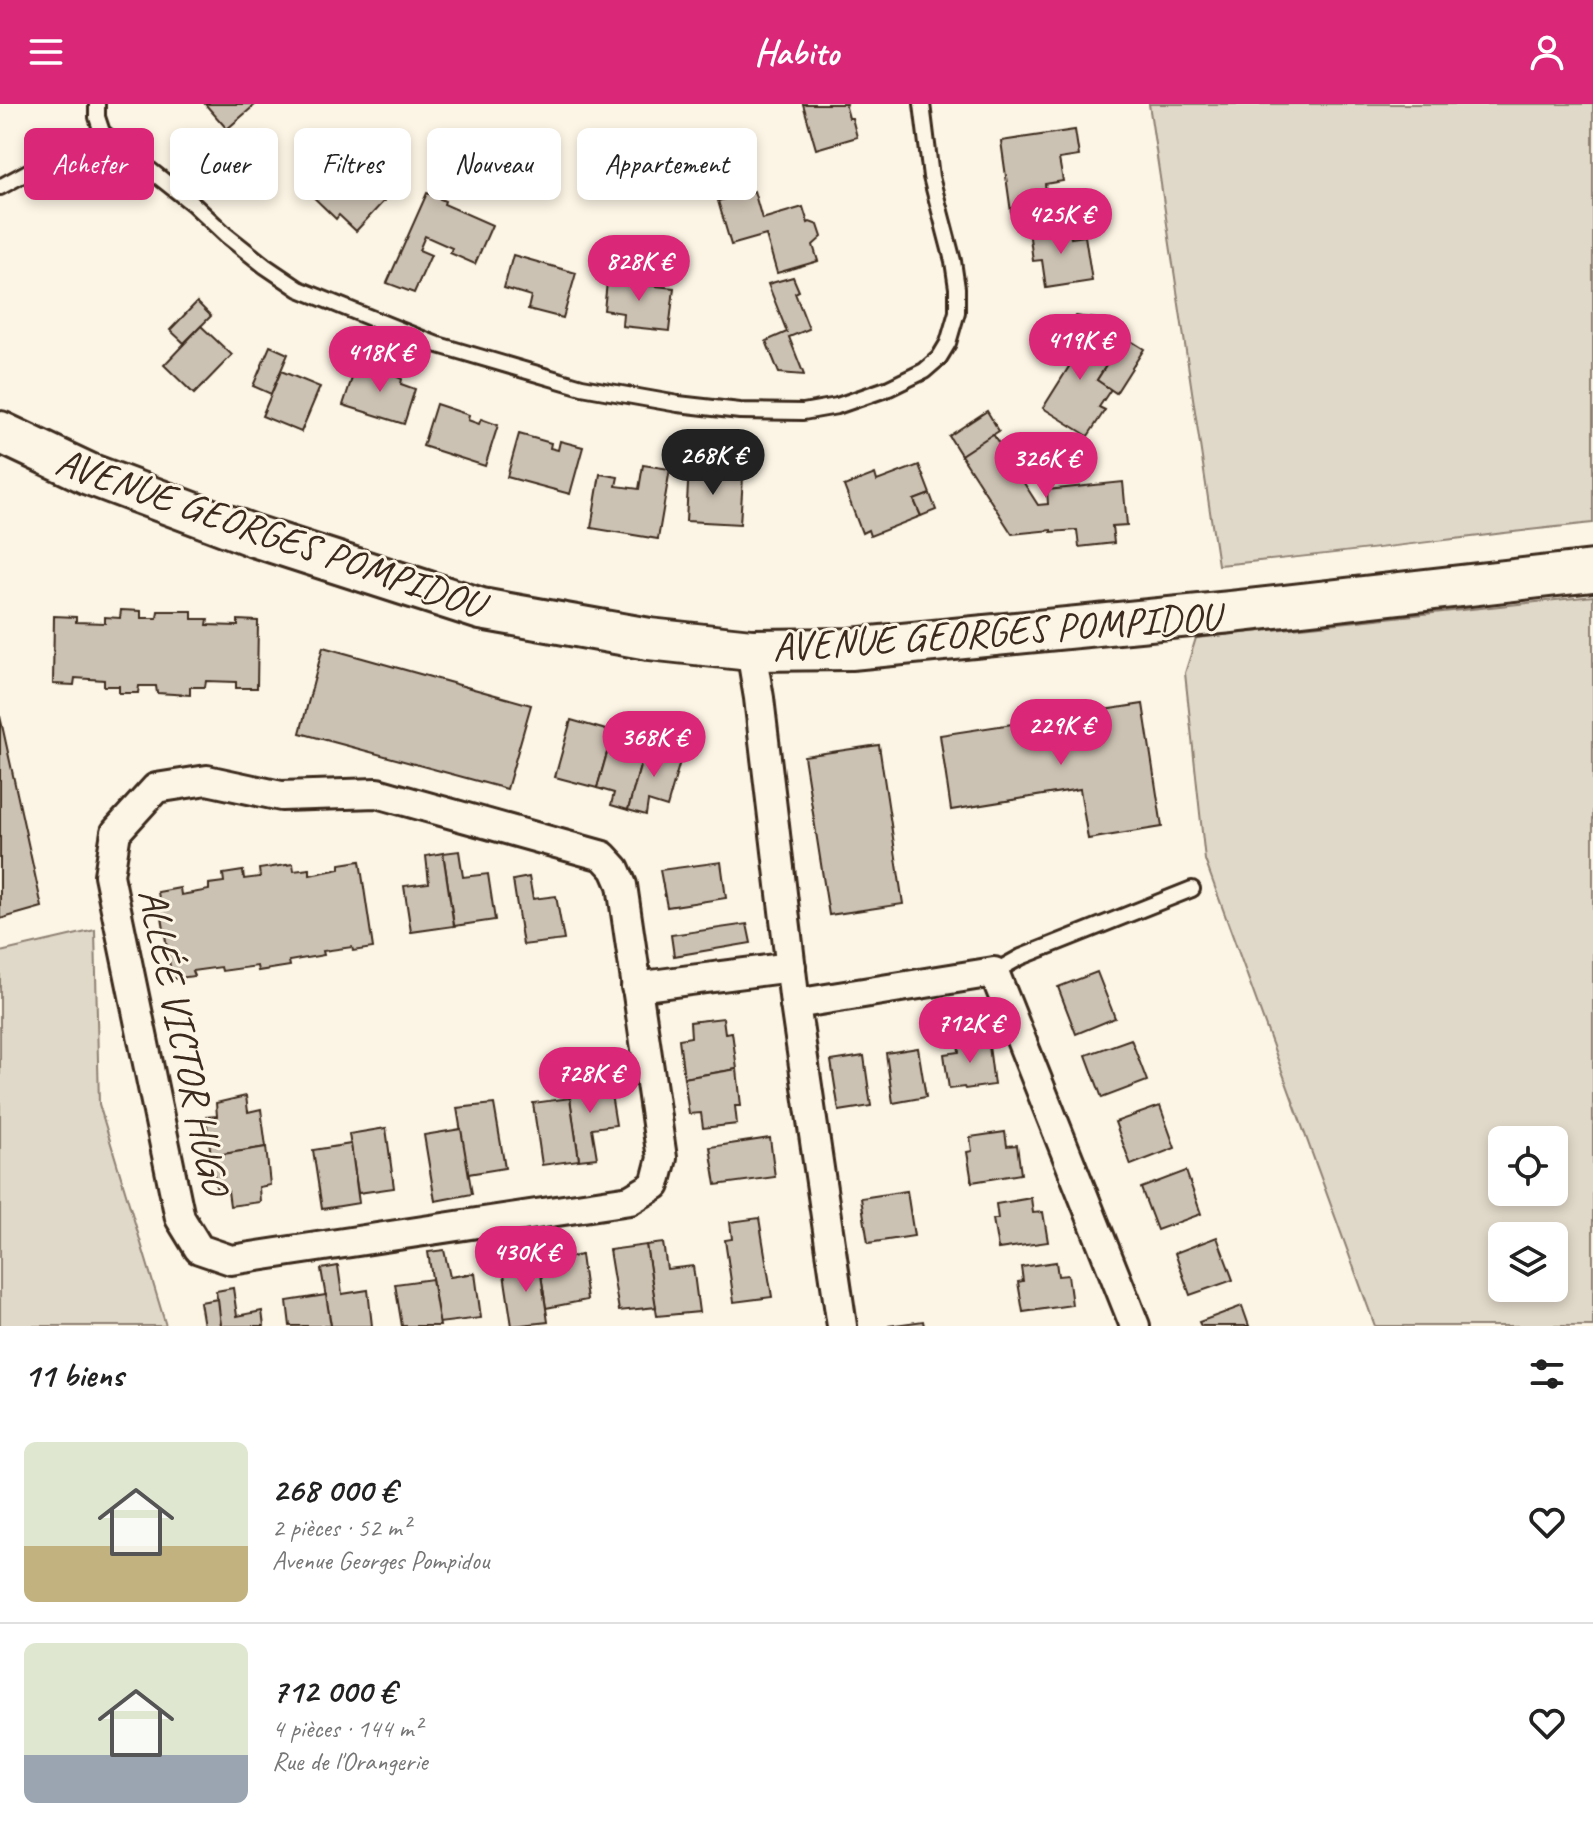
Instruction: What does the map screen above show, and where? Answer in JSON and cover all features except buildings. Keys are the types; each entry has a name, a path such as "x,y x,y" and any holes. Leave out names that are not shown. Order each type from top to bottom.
{"main road":[{"name":"AVENUE GEORGES POMPIDOU","path":"0,432 89,474 254,536 481,609 649,639 751,650 851,649 1231,612 1593,571"}],"street":[{"path":"751,650 795,1004 842,1326"},
{"name":"ALLÉE VICTOR HUGO","path":"207,780 281,796 377,793 603,856 615,869 622,885 636,987 662,1158 655,1185 630,1200 231,1260 199,1249 180,1218 109,875 116,832 156,788 207,780"},
{"path":"636,987 791,967"},
{"path":"795,1004 994,972 1135,1326"}],"lane":[{"path":"97,104 101,128"},
{"path":"154,173 226,235 299,289 420,339 582,387 678,404 740,411 803,412 837,406 889,388 924,371 939,358 948,343 957,312 957,288 931,177 922,104"},
{"path":"0,187 24,174"},
{"path":"994,972 1021,957 1192,889"}],"shaded area":[{"path":"1149,104 1593,104 1593,523 1218,565"},
{"path":"1593,596 1593,1326 1375,1326 1205,860 1185,673 1196,638"},
{"path":"95,930 99,1104 166,1326 0,1326 0,952"}]}
